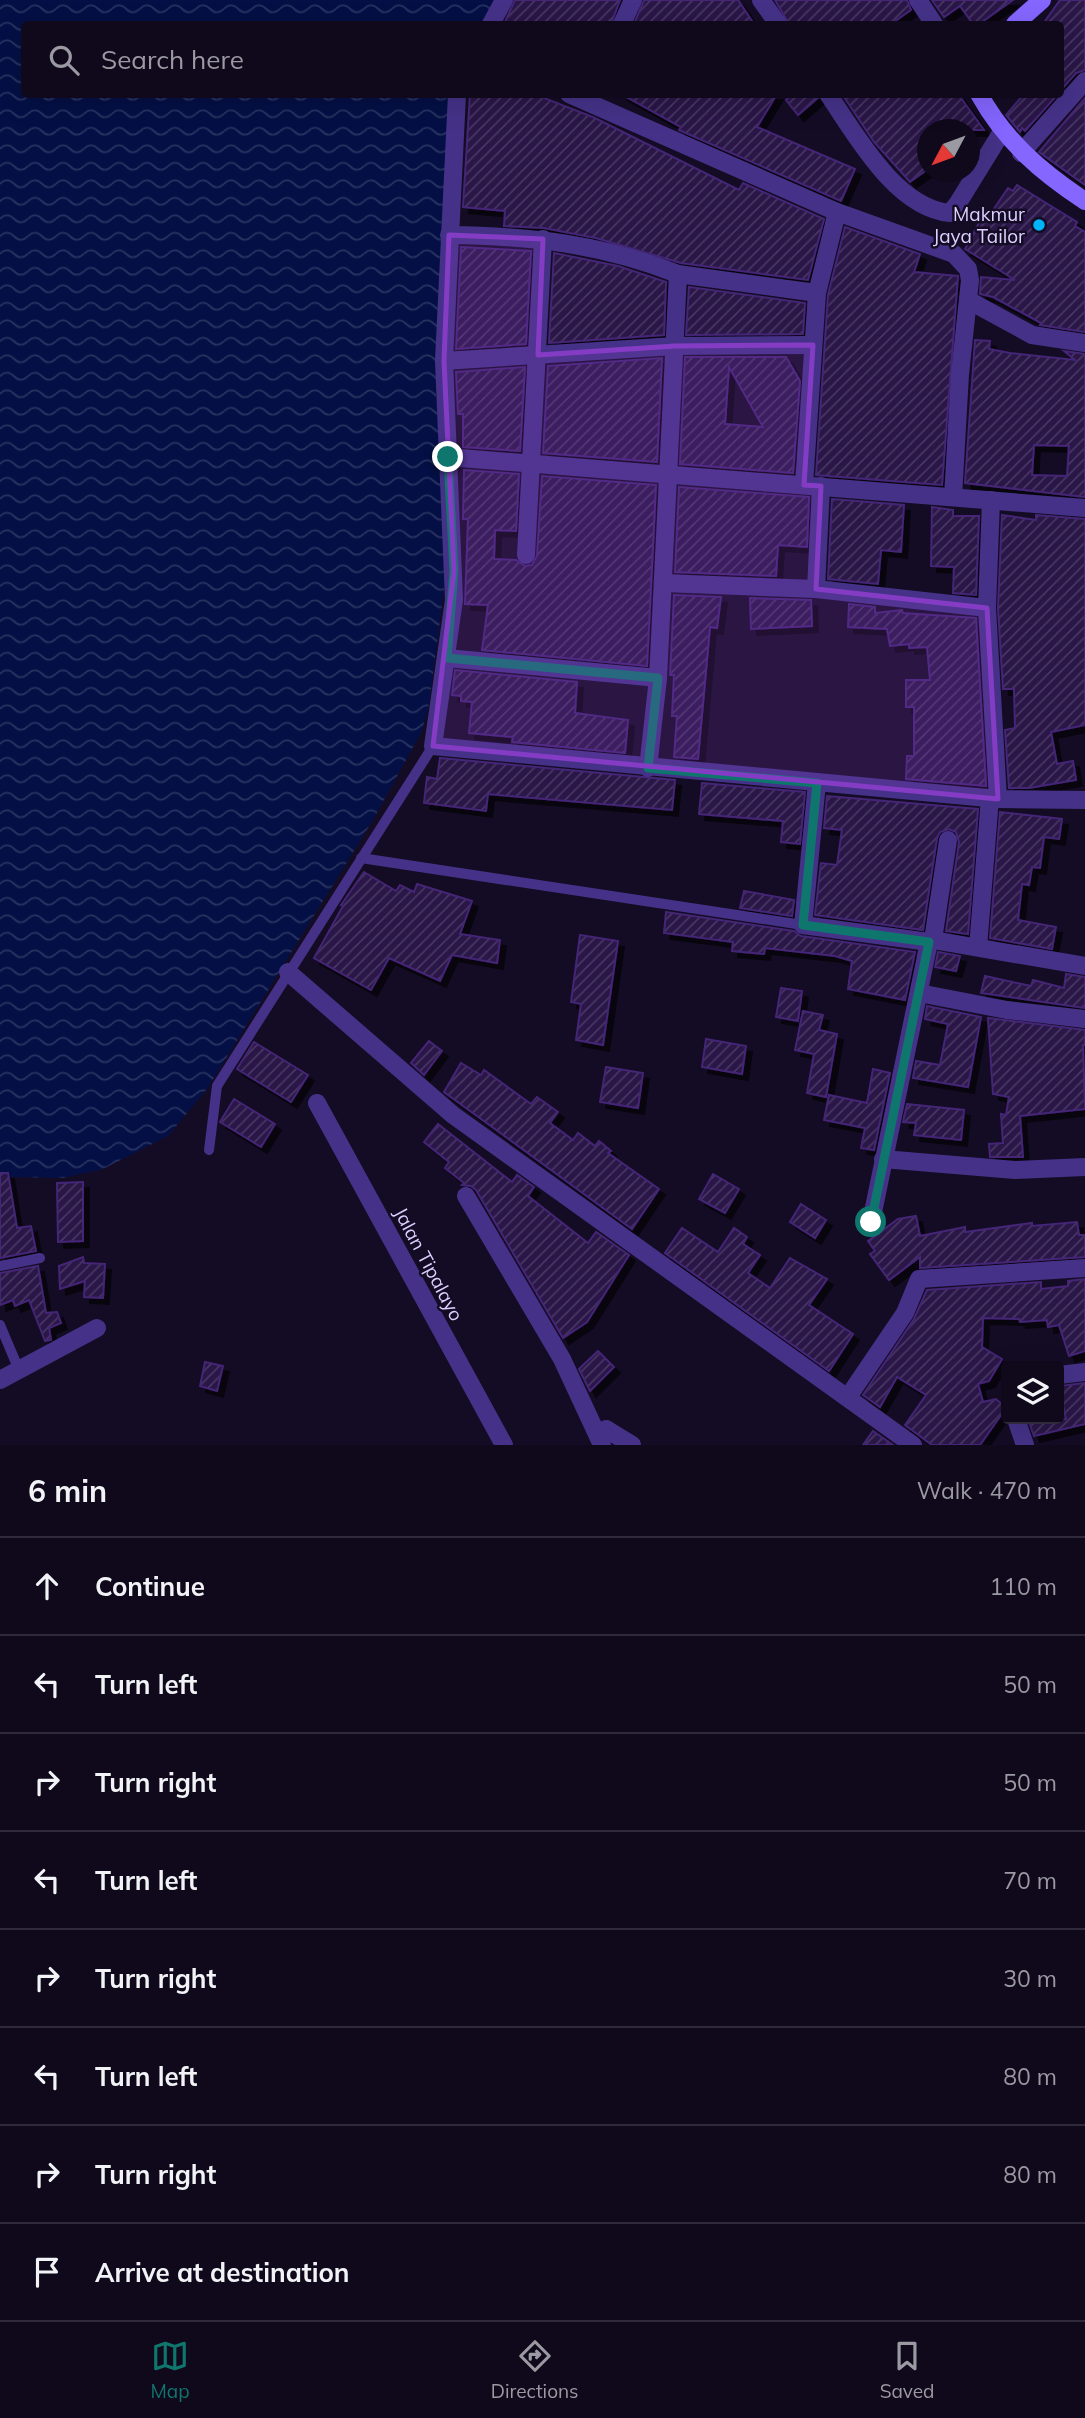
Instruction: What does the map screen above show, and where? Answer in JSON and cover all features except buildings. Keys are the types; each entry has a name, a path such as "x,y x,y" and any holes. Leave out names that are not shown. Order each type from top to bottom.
{"street":[{"path":"493,21 504,0"},
{"path":"623,21 633,0"},
{"path":"761,0 776,21"},
{"path":"918,0 932,21"},
{"path":"1018,21 1042,0"},
{"path":"1021,153 1085,82"},
{"path":"457,98 444,361 454,571 447,658 433,746 994,799 1085,800"},
{"path":"584,98 837,212 954,254 968,269 953,497"},
{"path":"831,98 891,180 940,212 950,213 958,204 1003,130"},
{"path":"982,98 1021,153 1048,177 1085,201"},
{"path":"816,589 813,345 817,293 837,212"},
{"path":"449,235 544,239 580,244 678,274 817,293"},
{"path":"526,555 544,239"},
{"path":"648,768 658,678 678,274"},
{"path":"968,300 1032,335 1085,343"},
{"path":"444,361 675,346 813,345"},
{"path":"448,457 1085,508"},
{"path":"978,947 994,799 987,608 991,500"},
{"path":"663,583 816,589 987,608"},
{"path":"447,658 658,678"},
{"path":"817,783 803,925 978,947 1085,966"},
{"path":"871,1222 931,941 948,840"},
{"path":"288,972 453,1115 913,1445"},
{"path":"919,993 1007,1010 1085,1019"},
{"name":"Jalan Tipalayo","path":"317,1103 505,1445"},
{"path":"883,1159 1015,1170 1085,1167"},
{"path":"466,1196 562,1359 604,1437 632,1445"},
{"path":"848,1396 905,1312 919,1279 1085,1268"},
{"path":"0,1380 97,1328"},
{"path":"1064,1374 1085,1371"},
{"path":"1018,1424 1025,1445"}],"lane":[{"path":"208,1150 218,1086 433,746"},
{"path":"360,858 803,925"},
{"path":"0,1266 40,1258"},
{"path":"0,1325 19,1370"}],"highlighted area":[{"path":"449,235 543,239 538,355 675,346 813,345 804,485 821,486 816,589 987,608 998,799 433,746 454,571 444,361"}],"water":[{"path":"0,0 494,0 484,21 21,21 21,98 449,98 436,392 445,535 444,590 429,704 422,731 373,820 207,1089 168,1136 103,1169 63,1178 8,1177 0,1172"}],"place":[{"name":"Makmur Jaya Tailor","path":"1039,225"}],"route":[{"path":"448,457 454,543 454,600 447,658 507,666 658,678 648,768 817,783 803,925 929,942 871,1222"}]}
